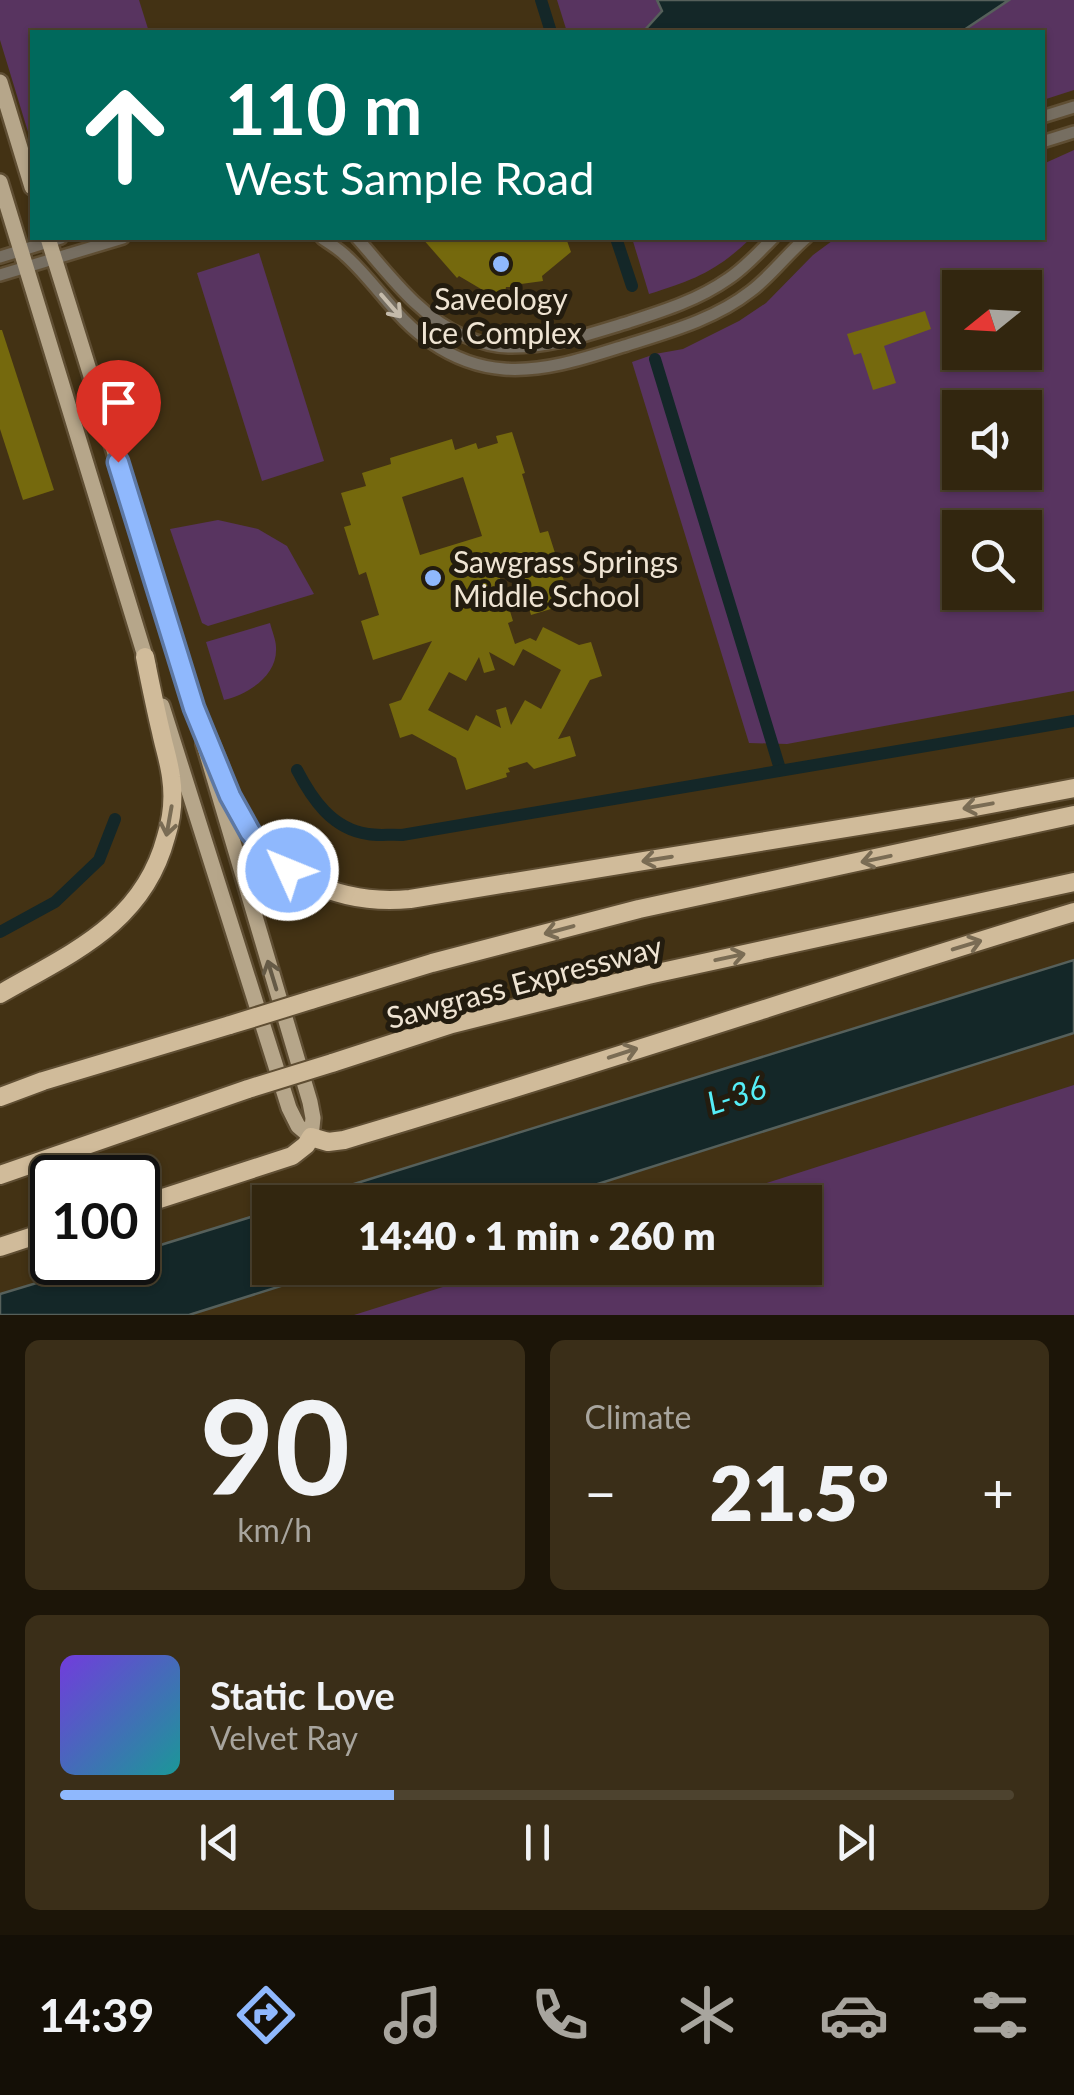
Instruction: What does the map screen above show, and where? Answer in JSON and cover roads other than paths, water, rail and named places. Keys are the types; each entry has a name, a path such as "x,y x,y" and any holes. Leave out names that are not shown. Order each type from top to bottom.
{"highway":[{"path":"0,994 106,930 134,903 156,868 168,830 172,788 145,657"},
{"path":"194,708 236,809 267,852 313,885 368,900 410,899 1074,788"},
{"name":"Sawgrass Expressway","path":"0,1097 432,963 639,910 1074,815"},
{"name":"Sawgrass Expressway","path":"0,1175 452,1024 648,975 1074,882"},
{"path":"160,1199 292,1156 311,1136 333,1142 377,1130 1074,912"},
{"path":"0,1247 30,1237"}],"main road":[{"path":"0,82 30,180"},
{"path":"0,182 145,657 289,1108 298,1126 311,1136 310,1102 55,258 53,240"}],"street":[{"path":"1045,116 1074,106"},
{"path":"1045,141 1074,132"},
{"path":"0,275 52,240"},
{"path":"0,257 55,258 116,240"},
{"path":"325,240 346,256 405,322 430,342 456,357 507,369 578,360 719,312 753,290 804,240"},
{"path":"359,240 409,297 441,324 487,345 506,348 572,340 674,307 731,278 771,240"},
{"path":"710,290 719,312"},
{"path":"506,348 507,369"}],"water":[{"path":"657,0 1009,0 964,30 645,30 662,11"},
{"name":"L-36","path":"1074,960 1074,1033 595,1185 351,1185"},
{"path":"252,1217 252,1285 284,1285 189,1315 0,1315 0,1294 30,1285 160,1285 160,1245"}],"waterway":[{"path":"541,0 550,30"},
{"path":"617,240 632,286"},
{"path":"655,359 780,769"},
{"path":"297,770 317,802 344,826 368,834 402,835 1074,721"},
{"path":"0,932 55,902 99,860 115,819"}],"place":[{"name":"Saveology Ice Complex","path":"501,264"},
{"name":"Sawgrass Springs Middle School","path":"433,578"}]}
